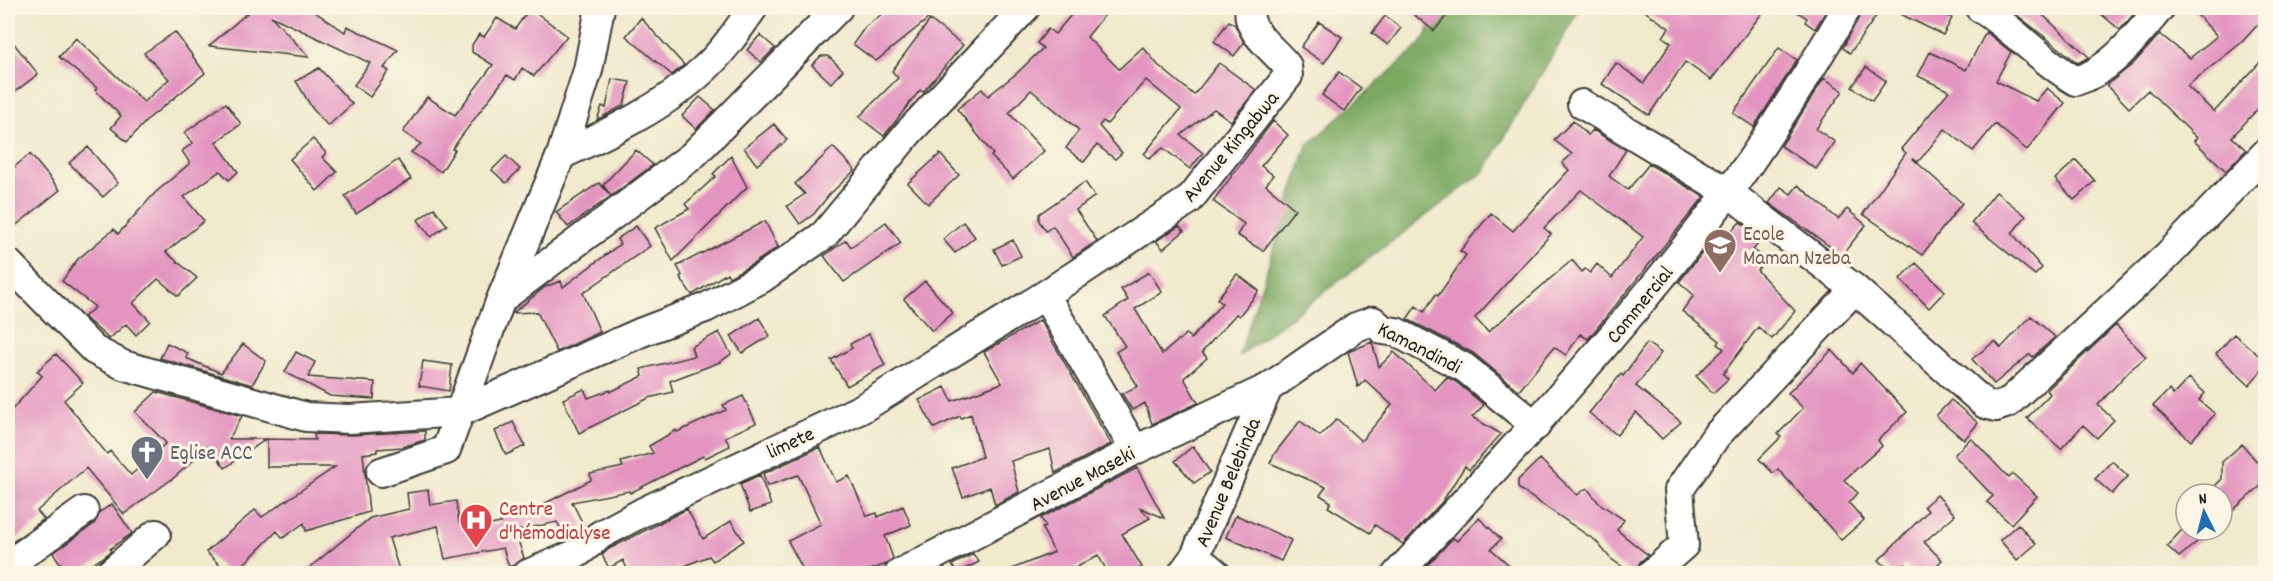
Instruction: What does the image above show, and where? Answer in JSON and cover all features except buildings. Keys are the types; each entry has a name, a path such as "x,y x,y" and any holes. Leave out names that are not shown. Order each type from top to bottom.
{"street":[{"path":"381,472 446,450 501,299 561,155 588,70 600,8"},
{"path":"561,155 609,133 662,102 705,69 753,8"},
{"path":"501,299 692,156 838,8"},
{"path":"8,263 94,350 123,365 306,417 350,419 460,412 642,332 705,308 762,278 824,235 908,134 1025,8"},
{"name":"Avenue Kingabwa","path":"1045,296 1189,200 1285,82 1289,71 1284,62 1251,26 1248,15 1250,8"},
{"name":"Commercial","path":"1397,573 1536,426 1602,350 1728,192 1810,69 1847,8"},
{"path":"1980,8 2007,25 2063,74 2076,81 2091,76 2126,48 2160,8"},
{"path":"1582,104 1728,192 1855,290 1985,404 1996,407 2008,403 2168,255 2265,153"},
{"path":"1651,573 1684,545 1679,490 1716,436 1855,290"},
{"path":"1045,296 1135,450"},
{"name":"limete","path":"528,573 578,553 600,535 643,512 861,409 1045,296"},
{"name":"Kamandindi","path":"1268,388 1356,327 1373,321 1383,330 1396,332 1465,369 1536,426"},
{"name":"Avenue Maseki","path":"899,573 1135,450 1268,388"},
{"name":"Avenue Belebinda","path":"1198,568 1268,388"},
{"path":"8,566 84,510"},
{"path":"109,573 156,534"}],"green space":[{"path":"1440,8 1580,8 1484,172 1239,356 1307,146 1421,44"}],"place":[{"name":"Ecole Maman Nzeba","path":"1720,274"},
{"name":"Eglise ACC","path":"147,481"},
{"name":"Centre d'hémodialyse","path":"476,549"}]}
